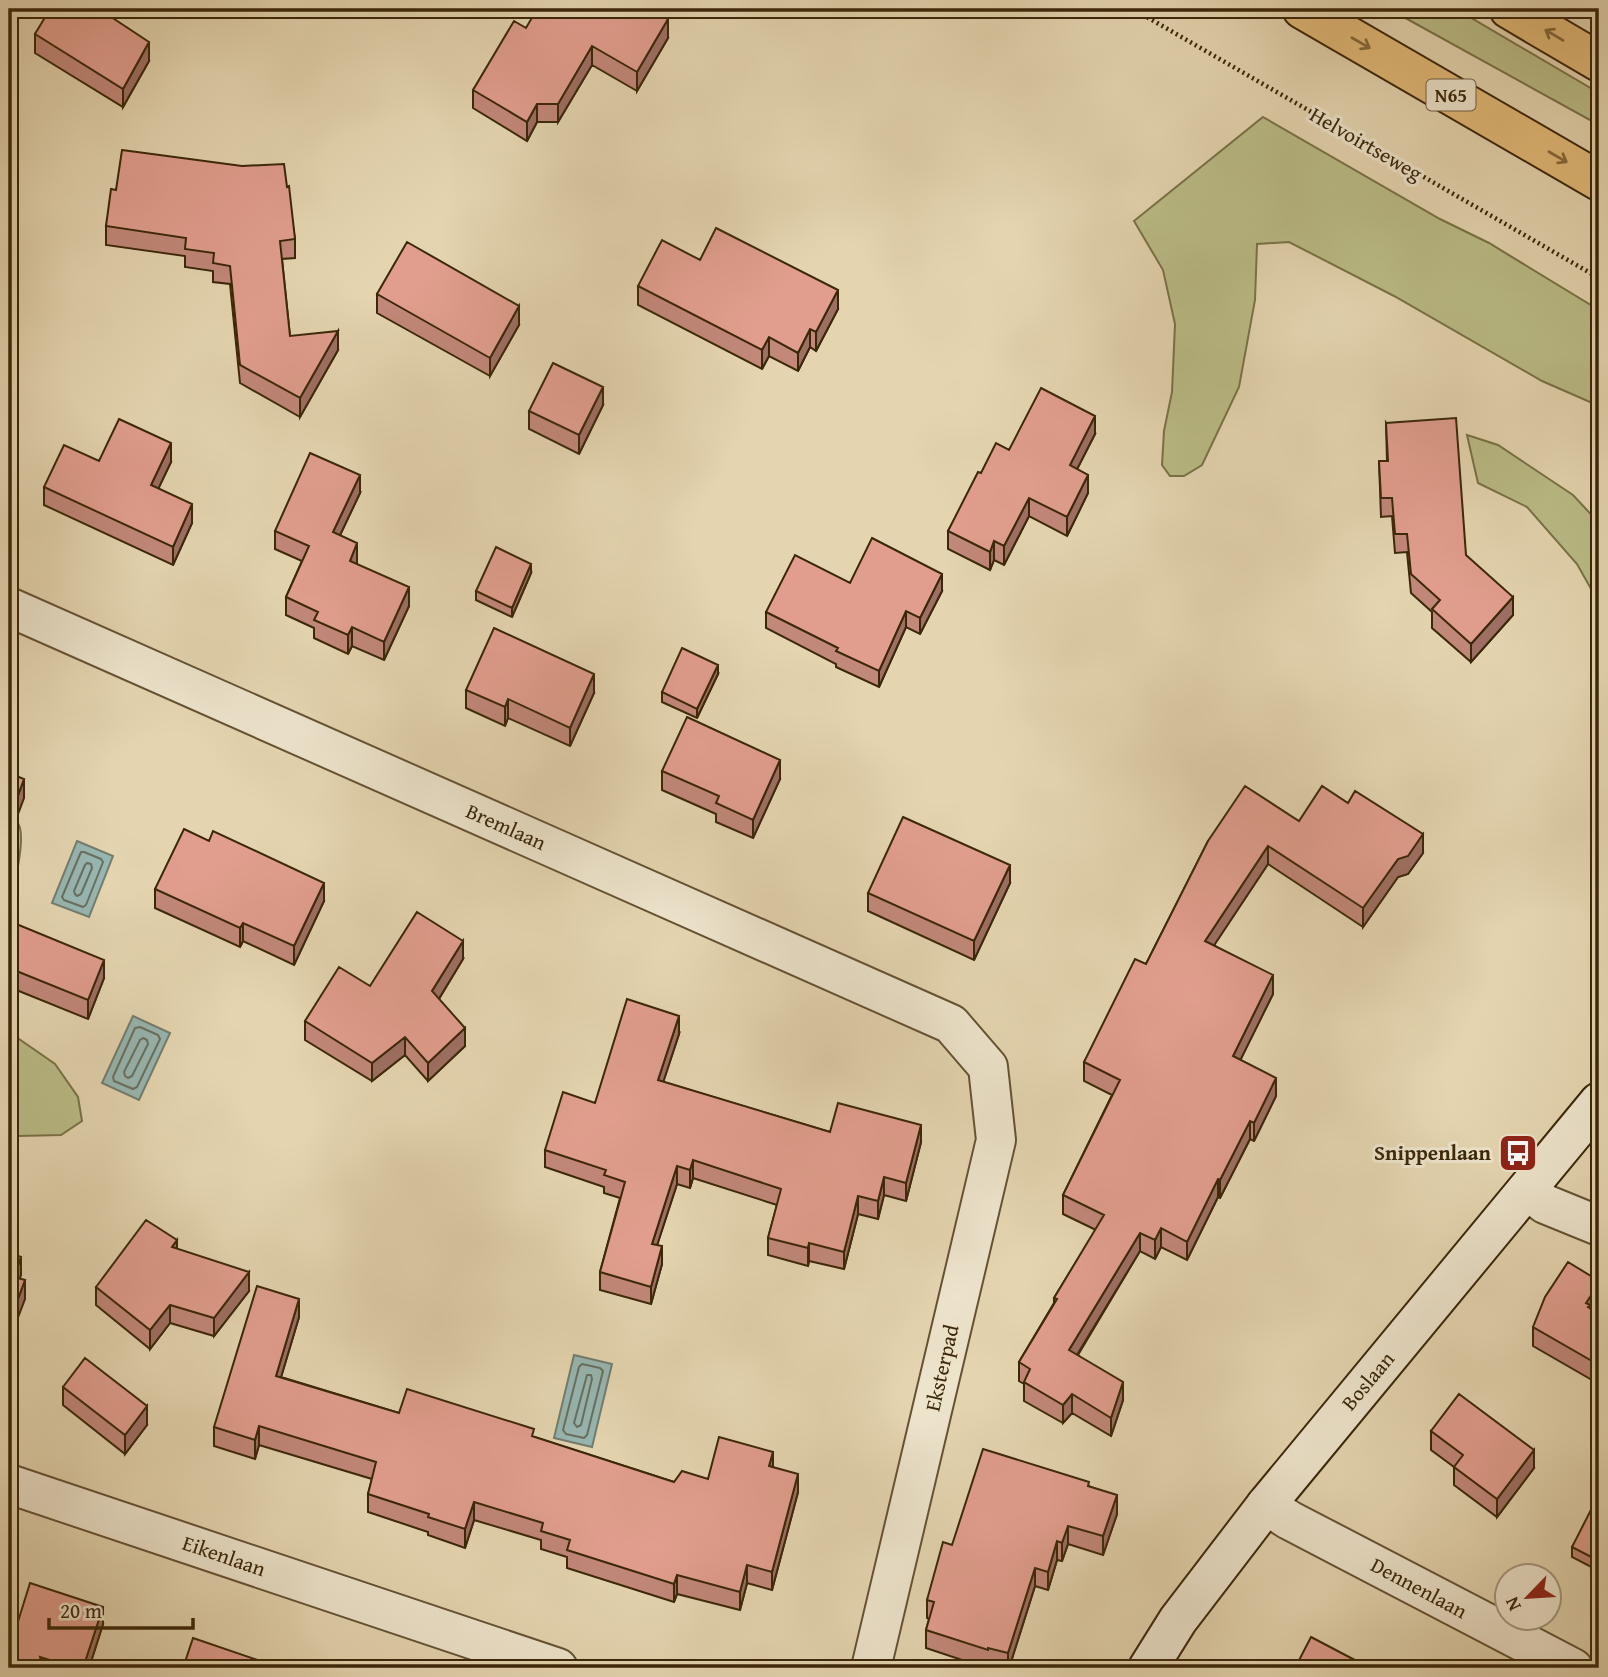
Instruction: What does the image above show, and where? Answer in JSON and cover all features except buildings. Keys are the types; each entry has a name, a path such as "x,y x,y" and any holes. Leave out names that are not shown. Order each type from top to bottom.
{"main road":[{"name":"N65","path":"1302,9 1599,181"},
{"path":"1509,9 1599,62"}],"street":[{"name":"Bremlaan","path":"9,607 951,1024 988,1066"},
{"name":"Eksterpad","path":"872,1668 996,1139 988,1066"},
{"name":"Boslaan","path":"1148,1668 1178,1620 1265,1505 1599,1102"},
{"path":"1527,1190 1545,1204 1599,1226"},
{"name":"Eikenlaan","path":"9,1484 558,1668"},
{"name":"Dennenlaan","path":"1265,1505 1573,1668"}],"path":[{"name":"Helvoirtseweg","path":"1133,9 1599,278"}],"green space":[{"path":"1389,9 1456,9 1599,93 1599,125"},
{"path":"1263,117 1440,219 1489,243 1599,310 1599,406 1542,381 1394,296 1289,242 1257,244 1255,300 1239,387 1202,465 1184,476 1170,476 1162,465 1164,431 1172,392 1175,324 1163,270 1134,221"},
{"path":"1467,435 1498,445 1573,495 1599,523 1599,603 1577,564 1527,507 1478,483"},
{"path":"9,807 19,825 21,844 9,901"},
{"path":"9,1032 55,1064 78,1097 82,1121 61,1135 9,1134"}],"water":[{"path":"77,841 113,856 89,917 52,903"},
{"path":"133,1016 170,1033 139,1100 102,1083"},
{"path":"574,1355 612,1364 592,1447 554,1438"}],"place":[{"name":"Snippenlaan","path":"1518,1153"}]}
